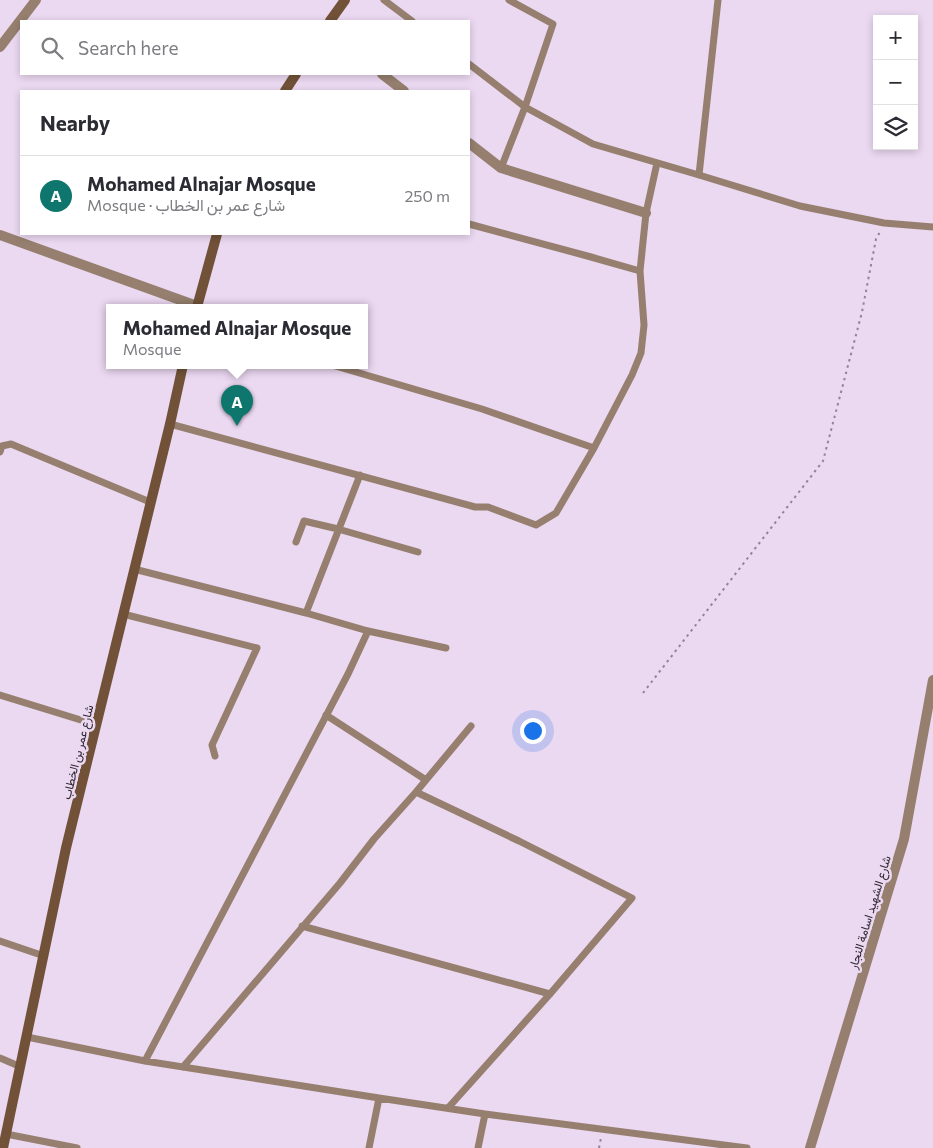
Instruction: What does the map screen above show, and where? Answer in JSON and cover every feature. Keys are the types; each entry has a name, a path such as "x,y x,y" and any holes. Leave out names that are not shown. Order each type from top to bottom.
{"main road":[{"path":"331,20 345,0"},
{"path":"286,90 295,75"},
{"path":"198,304 217,235"},
{"name":"شارع عمر بن الخطاب","path":"3,1148 66,848 182,369"}],"street":[{"path":"21,20 36,0"},
{"path":"0,47 20,21"},
{"path":"383,75 403,90"},
{"path":"470,144 501,168 646,213"},
{"path":"0,235 189,304"},
{"name":"شارع الشهيد اسامة النجار","path":"810,1148 904,839 933,680"}],"lane":[{"path":"384,0 411,20"},
{"path":"501,168 525,107 553,24 509,0"},
{"path":"699,174 718,0"},
{"path":"470,65 525,107 593,144 699,174 800,206 884,223 933,227"},
{"path":"170,424 475,507 488,507 536,525 556,512 594,448 632,375 641,353 644,325 640,271 646,213 657,163"},
{"path":"470,224 640,271"},
{"path":"346,369 482,409 594,448"},
{"path":"0,452 2,446 11,444 150,502"},
{"path":"306,613 360,475"},
{"path":"296,542 304,521 418,552"},
{"path":"134,569 306,613 368,631 446,648"},
{"path":"123,614 257,648 212,745 215,756"},
{"path":"145,1061 348,674 368,631"},
{"path":"0,695 96,725"},
{"path":"326,715 426,780"},
{"path":"183,1067 340,883 374,839 416,792 470,726"},
{"path":"416,792 632,898 550,994 448,1108"},
{"path":"302,926 550,994"},
{"path":"0,941 44,956"},
{"path":"27,1037 145,1061 379,1098 485,1114 747,1148"},
{"path":"0,1058 21,1067"},
{"path":"368,1148 379,1098"},
{"path":"478,1148 485,1114"},
{"path":"6,1134 77,1148"}],"path":[{"path":"643,693 823,461 862,312 876,239 884,223"}],"place":[{"name":"Mohamed Alnajar Mosque","path":"237,426"}]}
